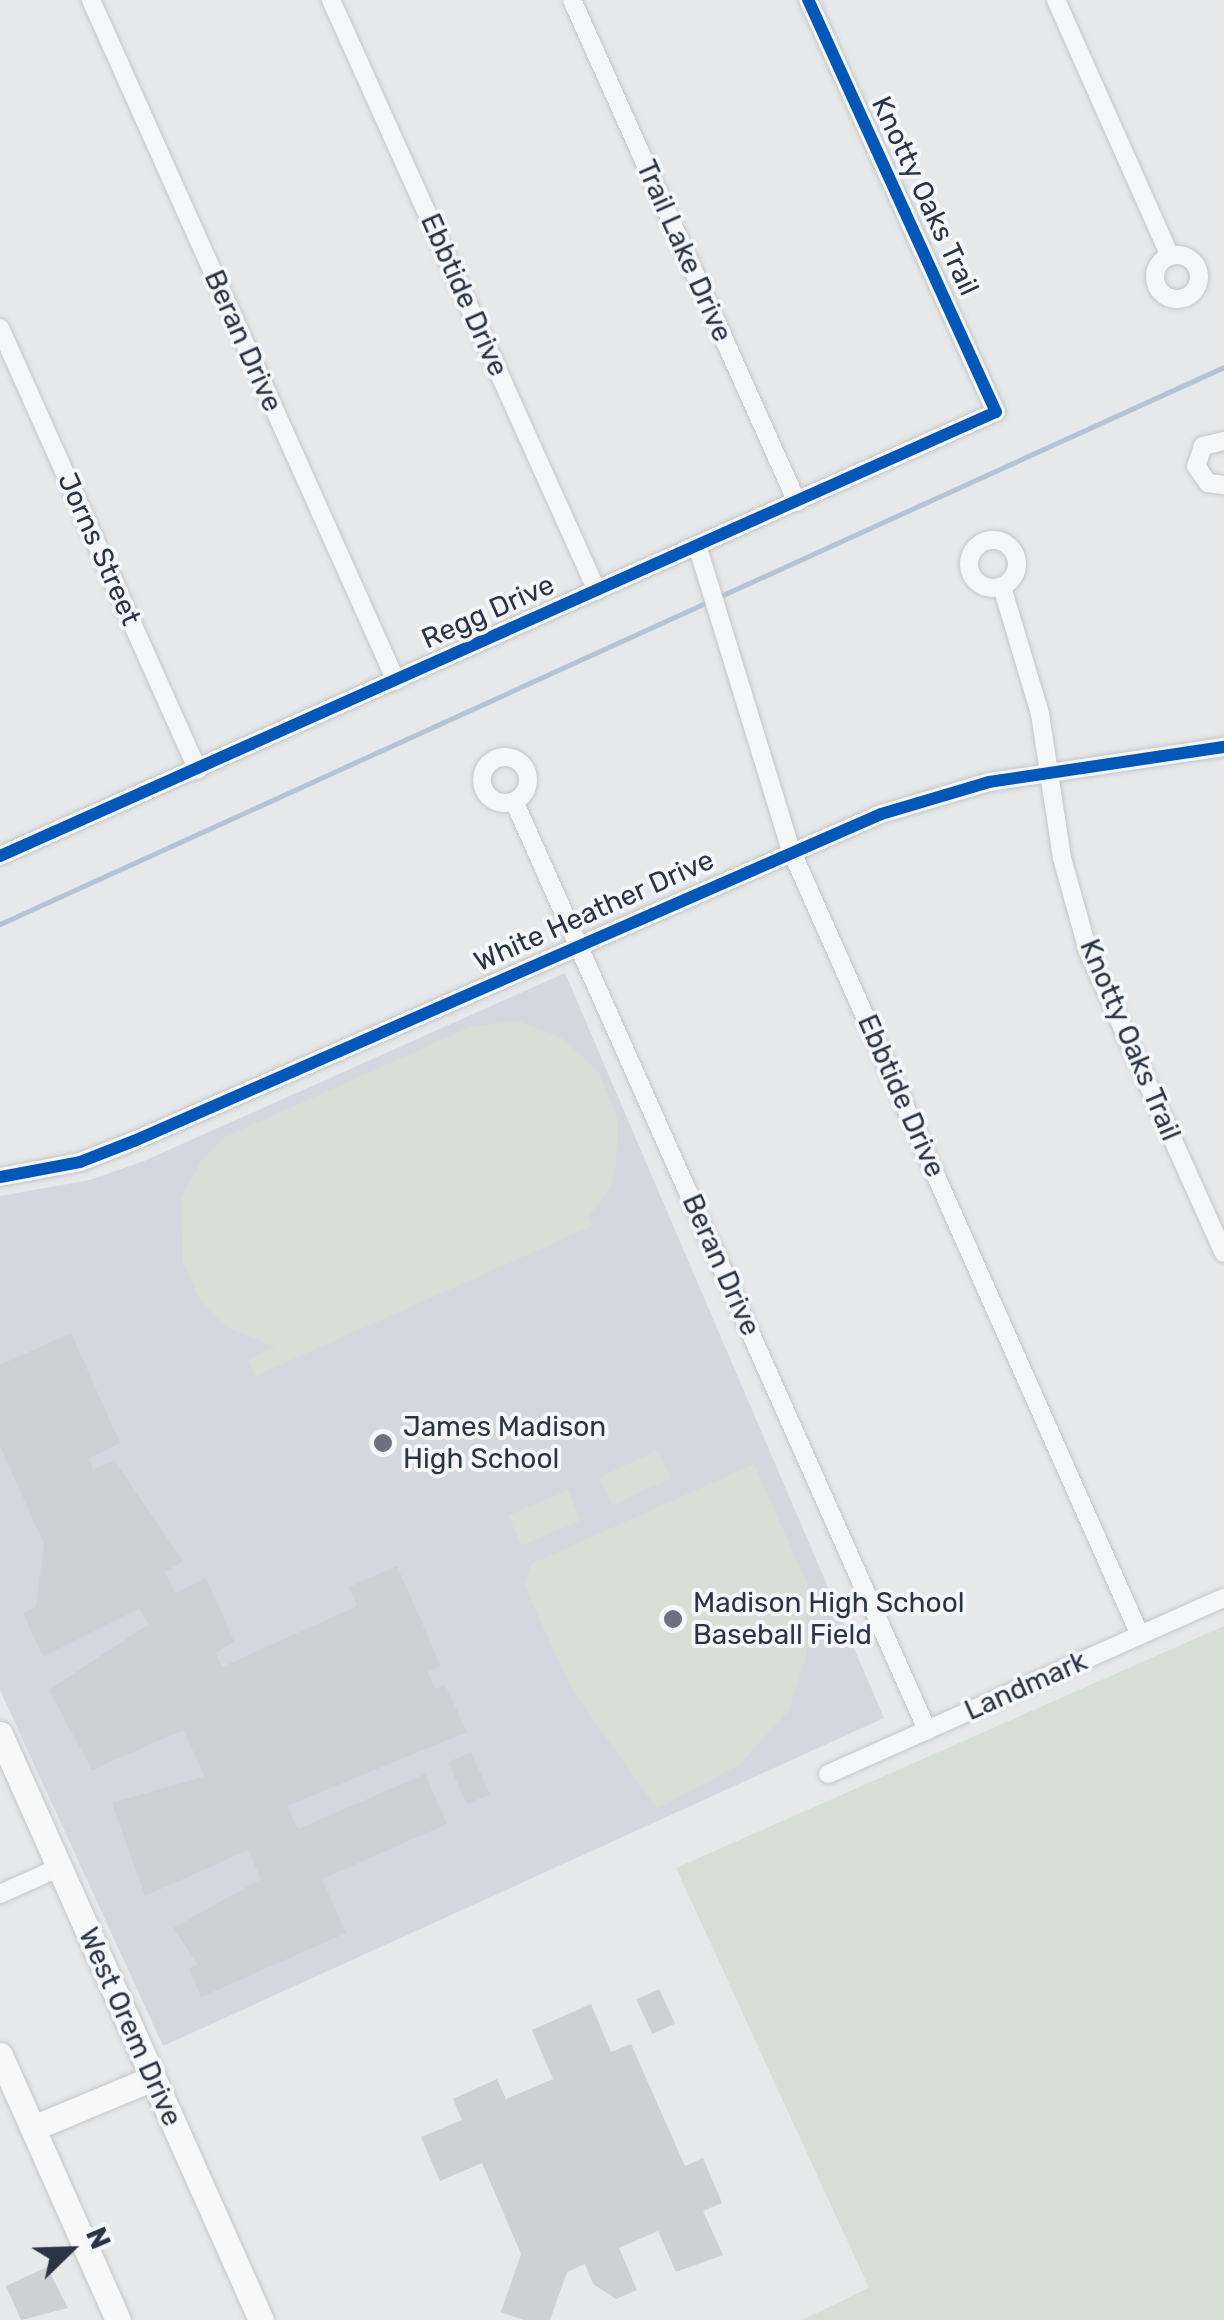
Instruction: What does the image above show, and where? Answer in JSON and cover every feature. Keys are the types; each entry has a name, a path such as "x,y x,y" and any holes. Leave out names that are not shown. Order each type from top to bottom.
{"main road":[{"name":"West Orem Drive","path":"0,1734 262,2320"},
{"path":"0,2055 118,2320"},
{"path":"33,2128 151,2079"}],"street":[{"name":"Beran Drive","path":"92,0 396,681"},
{"name":"Ebbtide Drive","path":"331,0 597,591"},
{"name":"Trail Lake Drive","path":"572,0 796,502"},
{"name":"Knotty Oaks Trail","path":"808,0 996,412"},
{"path":"1056,0 1170,256"},
{"name":"Jorns Street","path":"0,328 198,770"},
{"name":"Regg Drive","path":"0,856 996,412"},
{"path":"1224,441 1203,446 1196,466 1208,483 1224,485"},
{"name":"Ebbtide Drive","path":"698,545 791,850 1140,1635"},
{"name":"Knotty Oaks Trail","path":"1002,587 1023,648 1050,772 1062,858 1088,952 1224,1253"},
{"name":"White Heather Drive","path":"0,1177 80,1162 134,1141 791,850 899,808 1050,772 1224,747"},
{"name":"Beran Drive","path":"514,801 927,1730"},
{"name":"Landmark","path":"828,1774 1224,1598"},
{"path":"0,1894 60,1866"}],"shaded area":[{"name":"James Madison High School","path":"565,973 884,1718 163,2046 0,1690 0,1196 90,1180 144,1161"},
{"path":"517,1021 561,1037 598,1071 618,1120 616,1167 610,1189 588,1217 592,1226 255,1376 248,1359 275,1347 228,1328 201,1302 183,1262 181,1198 201,1161 225,1137 470,1027"},
{"path":"658,1450 671,1478 612,1506 599,1477"},
{"name":"Madison High School Baseball Field","path":"754,1464 807,1583 807,1653 789,1710 739,1765 657,1809 572,1690 524,1585 531,1564"},
{"path":"568,1490 581,1520 521,1546 508,1515"},
{"path":"1224,1626 1224,2320 802,2320 869,2288 676,1868"}],"building":[{"path":"71,1333 120,1443 89,1458 93,1469 114,1460 183,1561 165,1572 175,1593 206,1578 234,1641 216,1653 222,1667 357,1606 349,1587 397,1566 441,1666 428,1672 435,1689 445,1685 467,1732 287,1806 298,1829 425,1774 447,1824 322,1879 346,1933 201,1997 189,1969 198,1965 173,1928 261,1879 248,1850 145,1896 112,1803 205,1776 183,1730 92,1770 49,1690 149,1624 139,1609 43,1657 23,1613 36,1607 44,1544 0,1446 0,1365"},
{"path":"471,1752 490,1794 467,1804 448,1762"},
{"path":"659,1989 675,2023 652,2034 636,2000"},
{"path":"591,2004 611,2052 631,2044 685,2166 703,2158 722,2203 703,2211 723,2255 676,2272 658,2231 619,2248 637,2290 616,2299 593,2284 585,2264 567,2272 550,2320 524,2320 501,2312 521,2254 482,2163 440,2181 421,2137 462,2120 453,2099 497,2079 506,2099 553,2079 532,2030"},
{"path":"47,2267 68,2308 21,2320 6,2286"}],"waterway":[{"path":"0,924 1224,367"}],"cycle path":[{"path":"0,856 996,412 808,0"},
{"path":"0,1177 80,1162 134,1141 881,814 989,782 1224,747"}],"place":[{"name":"James Madison High School","path":"383,1443"},
{"name":"Madison High School Baseball Field","path":"673,1619"}]}
